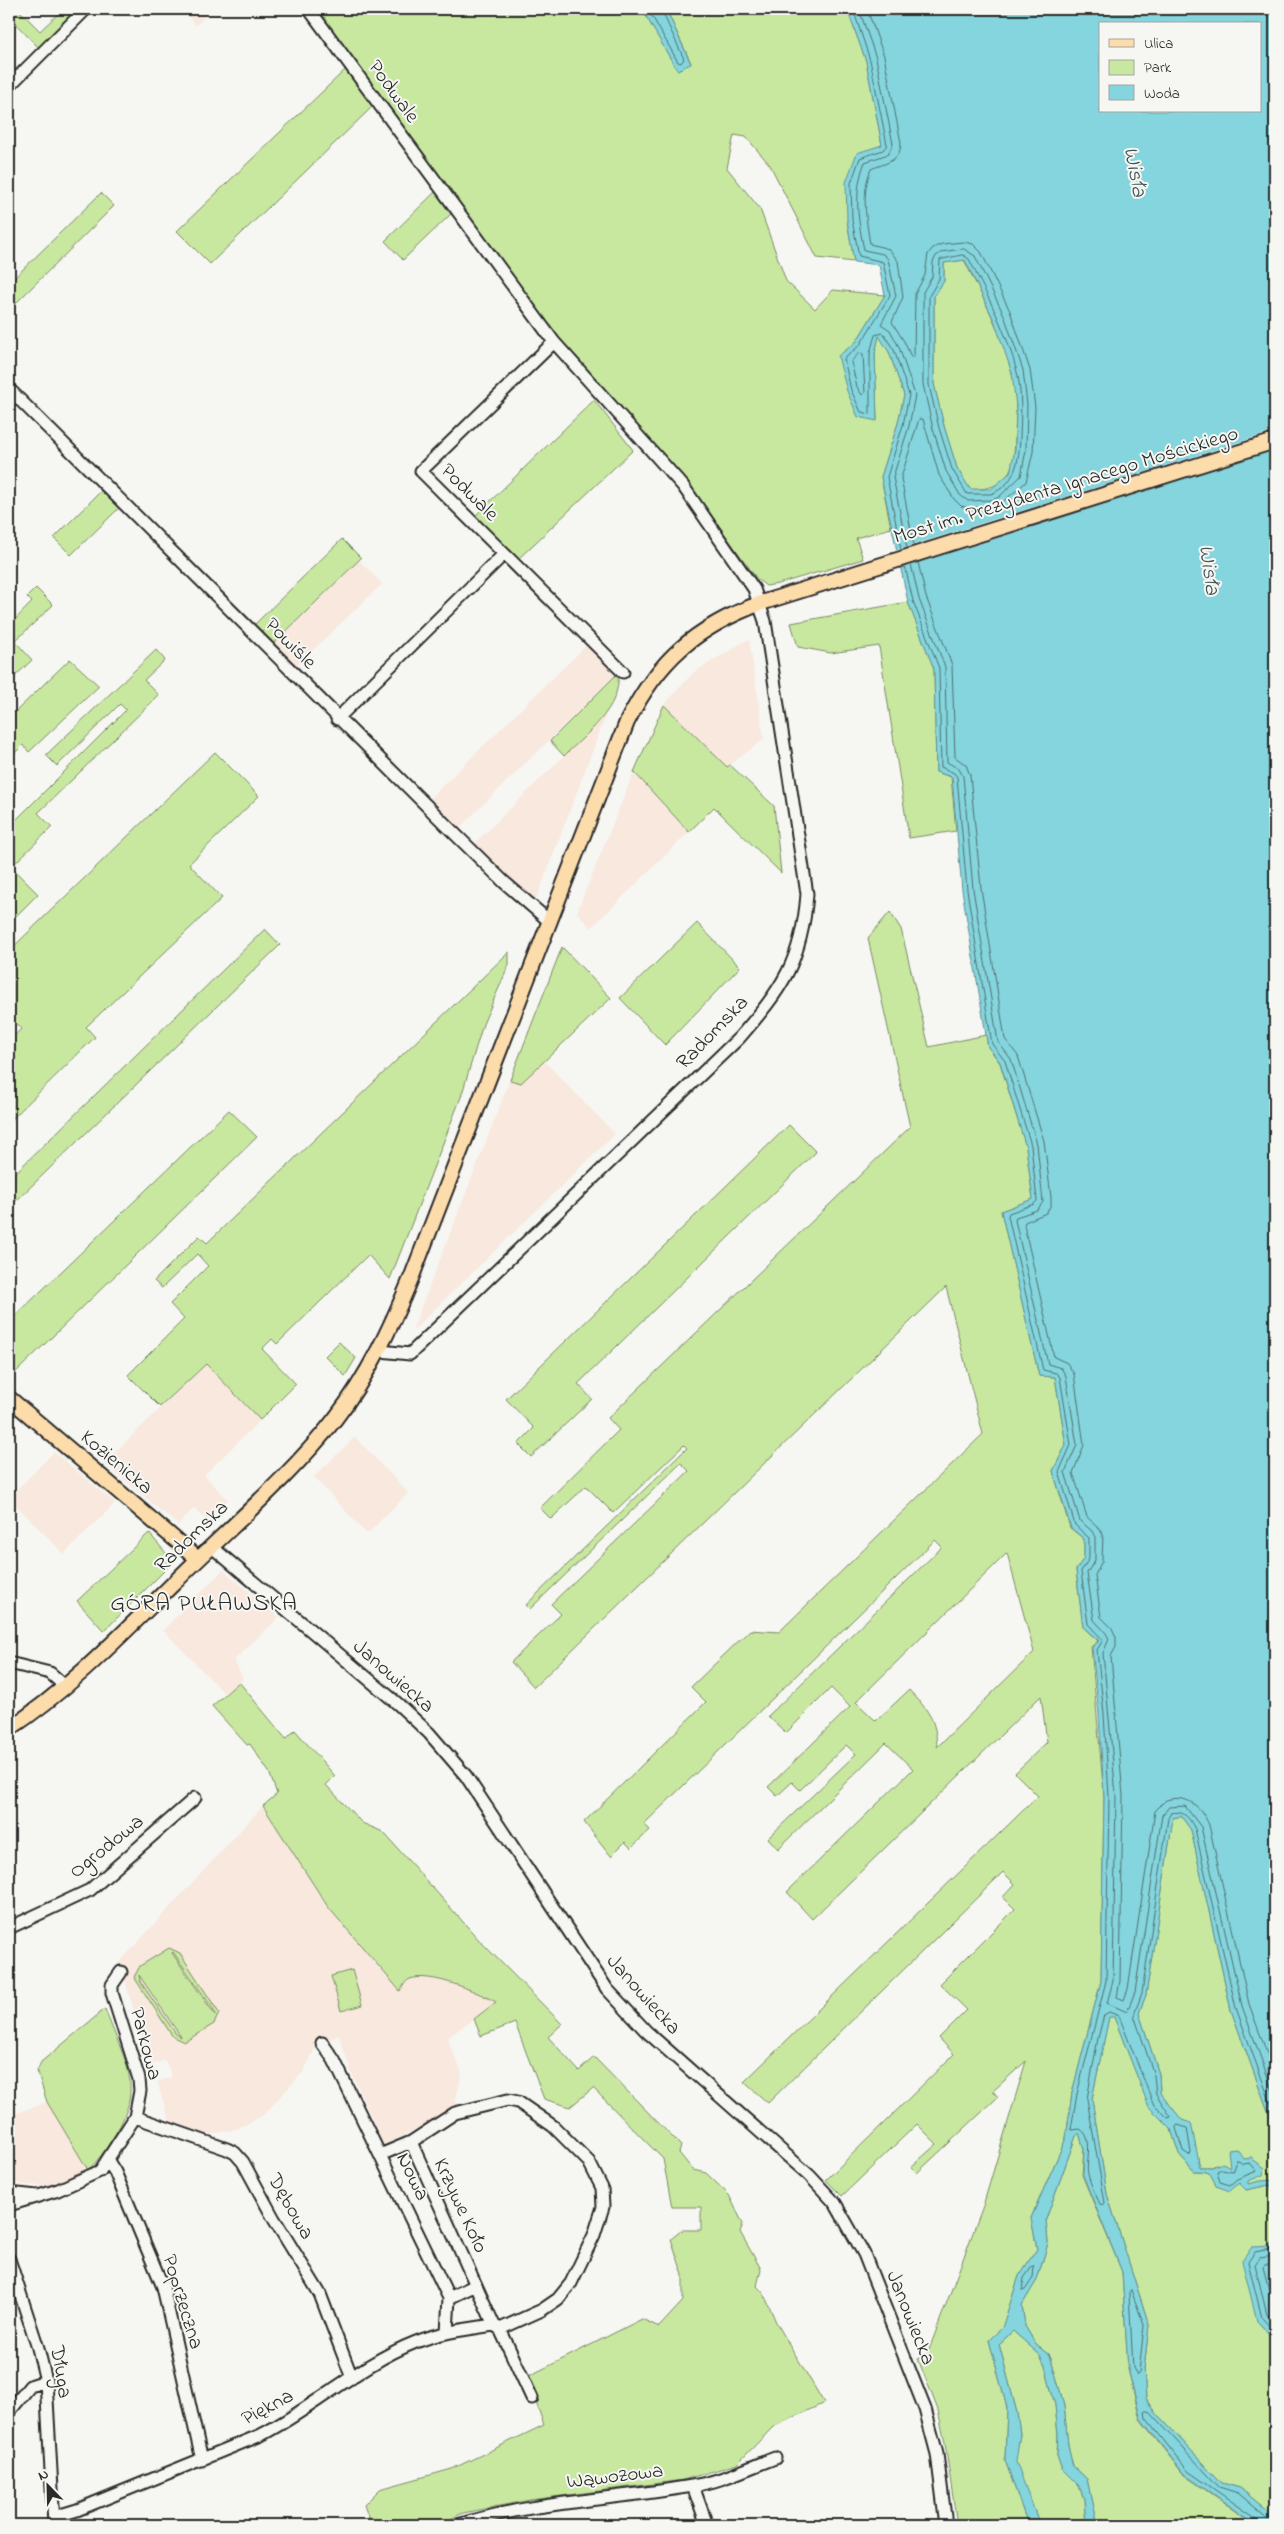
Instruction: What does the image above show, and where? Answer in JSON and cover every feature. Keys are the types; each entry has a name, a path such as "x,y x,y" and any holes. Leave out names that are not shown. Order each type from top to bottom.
{"main road":[{"name":"Most im. Prezydenta Ignacego Mościckiego","path":"868,569 1275,441"},
{"name":"Radomska","path":"9,1729 65,1686 96,1659 304,1454 329,1426 380,1351 412,1276 627,722 650,680 668,660 701,632 735,613 760,603 868,569"},
{"name":"Kozienicka","path":"9,1398 198,1559"}],"street":[{"path":"9,86 86,9"},
{"name":"Podwale","path":"309,9 554,342 683,486 754,589 760,603"},
{"name":"Podwale","path":"554,342 420,472 622,672"},
{"name":"Powiśle","path":"9,389 337,719 504,882 549,921"},
{"path":"337,719 504,554"},
{"name":"Radomska","path":"380,1351 410,1354 739,1038 768,1004 789,971 804,928 807,894 766,621 760,603"},
{"name":"Janowiecka","path":"211,1546 398,1704 429,1733 466,1776 607,1989 646,2031 809,2175 835,2203 864,2254 925,2409 939,2462 946,2525"},
{"path":"9,1663 50,1673 65,1686"},
{"name":"Ogrodowa","path":"9,1928 90,1890 195,1798"},
{"name":"Parkowa","path":"9,2205 92,2177 108,2161 135,2117 140,2091 139,2079 112,1993 112,1985 122,1972"},
{"name":"Nowa","path":"322,2043 334,2060 448,2298 447,2332"},
{"name":"Krzywe Koło","path":"380,2155 410,2142 455,2114 508,2100 518,2102 553,2126 589,2162 602,2188 603,2206 594,2235 571,2283 558,2299 497,2327 410,2142"},
{"name":"Dębowa","path":"135,2117 227,2149 235,2153 243,2162 274,2219 320,2294 352,2378"},
{"name":"Poprzeczna","path":"108,2161 115,2172 163,2287 202,2460"},
{"name":"Parkowa","path":"9,2193 37,2196"},
{"name":"Długa","path":"9,2259 38,2348 46,2381 54,2521"},
{"name":"Krzywe Koło","path":"448,2298 476,2285"},
{"path":"497,2327 532,2398"},
{"name":"Piękna","path":"54,2521 202,2460 287,2422 390,2354 447,2332 497,2327"},
{"path":"9,2412 30,2386 46,2381"},
{"name":"Wąwozowa","path":"458,2525 503,2513 562,2502 693,2486 775,2458"},
{"path":"693,2486 707,2525"}],"shaded area":[{"path":"181,9 213,9 196,25"},
{"path":"359,560 382,584 294,668 271,646"},
{"path":"749,639 764,739 727,767 664,705 693,673"},
{"path":"589,643 618,673 459,828 429,799"},
{"path":"606,715 535,902 475,843"},
{"path":"634,772 689,832 591,928 577,912"},
{"path":"544,1061 615,1134 412,1331 510,1080 521,1083"},
{"path":"206,1364 260,1420 204,1475 228,1500 207,1521 194,1508 178,1525 104,1463"},
{"path":"355,1437 408,1493 367,1534 314,1477"},
{"path":"54,1452 115,1503 64,1554 9,1498"},
{"path":"223,1570 279,1617 234,1660 243,1679 226,1695 163,1630"},
{"path":"263,1806 328,1907 400,1991 409,1979 425,1976 480,1992 496,2002 447,2038 462,2073 455,2101 460,2106 384,2146 351,2071 339,2035 317,2045 303,2072 262,2116 236,2129 207,2135 170,2123 157,2082 172,2077 165,2060 151,2065 123,1975 117,1965"},
{"path":"47,2102 88,2170 46,2186 24,2185 9,2181 9,2116"}],"green space":[{"path":"9,9 18,9 40,31 60,12 57,9 80,9 40,49 9,17"},
{"path":"315,9 642,9 677,70 691,63 666,9 847,9 866,61 882,145 847,220 854,262 817,258 770,165 746,137 734,135 727,168 760,209 786,281 815,309 833,290 885,295 856,342 859,417 877,420 875,353 879,335 889,352 904,395 898,423 881,477 891,528 856,538 863,559 778,584 766,586 757,579 699,498 578,364 550,329"},
{"path":"346,69 373,106 210,264 177,231"},
{"path":"435,192 451,214 403,260 385,241"},
{"path":"101,193 114,206 9,310 9,283"},
{"path":"964,260 1003,344 1014,382 1016,404 1013,459 1007,476 994,486 970,490 957,468 934,384 934,296 944,281 944,263"},
{"path":"594,400 633,450 516,561 473,518"},
{"path":"101,491 119,508 71,555 54,538"},
{"path":"342,539 361,558 271,646 252,627"},
{"path":"36,588 53,605 15,641 32,660 9,682 9,626 32,602 27,597"},
{"path":"908,602 934,669 936,772 951,777 956,831 909,838 879,646 831,653 798,647 791,623"},
{"path":"156,650 165,660 144,680 159,695 38,813 52,827 11,867 38,894 9,923 9,827 126,710 120,704 57,766 46,755"},
{"path":"70,659 99,686 29,752 23,745 9,759 9,735 14,730 9,724 9,718"},
{"path":"618,673 618,686 608,709 592,729 564,756 550,741"},
{"path":"664,705 727,767 730,765 774,806 781,873 714,807 689,832 634,772"},
{"path":"215,752 259,796 189,864 222,898 86,1027 95,1037 9,1122 9,1041 21,1029 9,1016 9,951"},
{"path":"890,912 901,929 929,1047 986,1035 988,1047 1000,1063 1026,1147 1033,1199 1001,1211 1039,1376 1055,1377 1066,1445 1053,1471 1070,1528 1084,1539 1084,1558 1076,1570 1083,1627 1098,1641 1091,1647 1104,1797 1101,1981 1072,2093 1066,2138 1031,2218 1037,2249 1019,2276 1002,2329 989,2340 1007,2408 1005,2460 1028,2525 957,2525 945,2443 938,2410 918,2359 927,2355 983,2206 1026,2061 993,2091 998,2097 917,2173 911,2167 937,2144 917,2124 842,2196 826,2180 954,2054 939,2038 967,2010 940,1984 1015,1909 1003,1897 1015,1884 1003,1872 768,2103 744,2082 1038,1796 1015,1773 1047,1742 1041,1696 812,1919 787,1892 913,1769 886,1743 778,1849 768,1838 856,1754 846,1745 800,1790 792,1782 777,1796 768,1787 850,1707 831,1688 786,1733 768,1716 942,1547 935,1540 644,1824 650,1830 631,1848 625,1842 611,1856 584,1822 706,1702 691,1687 750,1630 779,1632 983,1434 946,1287 534,1687 511,1662 561,1614 551,1604 689,1471 681,1463 530,1609 526,1605 687,1448 684,1445 613,1513 586,1486 551,1519 540,1508 619,1430 608,1418 910,1127 868,938","holes":["1007,1553 1034,1652 937,1747 933,1722 921,1703 909,1690 876,1721 856,1702"]},
{"path":"697,923 740,967 665,1045 620,998"},
{"path":"265,929 280,945 15,1202 9,1196 9,1179"},
{"path":"562,947 611,998 521,1083 510,1080"},
{"path":"509,952 509,965 483,1024 461,1097 390,1279 368,1255 277,1344 272,1339 262,1349 296,1384 260,1420 206,1364 160,1407 128,1375 184,1319 170,1304 208,1266 197,1254 162,1288 154,1281 199,1236 207,1243"},
{"path":"229,1110 257,1137 9,1379 9,1322"},
{"path":"789,1125 816,1152 578,1384 592,1399 531,1457 518,1444 534,1428 506,1399"},
{"path":"339,1342 356,1358 345,1376 325,1356"},
{"path":"149,1533 170,1558 170,1565 104,1631 77,1601"},
{"path":"239,1682 286,1739 295,1730 335,1776 326,1785 362,1823 383,1832 480,1941 562,2024 548,2037 579,2071 594,2057 681,2146 679,2153 693,2170 706,2173 729,2195 743,2224 740,2232 761,2269 757,2286 764,2294 776,2322 824,2403 773,2427 737,2464 683,2480 530,2500 463,2513 437,2525 371,2525 364,2505 380,2489 452,2469 544,2425 527,2377 642,2319 659,2327 683,2301 683,2275 671,2239 682,2230 701,2230 701,2207 672,2207 663,2159 593,2088 570,2107 544,2099 515,2023 481,2036 474,2019 496,2002 466,1988 429,1978 410,1979 400,1991 328,1907 263,1806 277,1794 269,1772 250,1744 247,1745 212,1706"},
{"path":"1181,1816 1191,1830 1231,2010 1275,2130 1275,2180 1248,2184 1230,2167 1217,2164 1212,2167 1200,2167 1182,2121 1160,2092 1159,2074 1139,2013 1146,1995 1173,1818"},
{"path":"169,1948 180,1953 219,2013 214,2024 184,2042 173,2037 134,1977 140,1966","holes":["172,1953 213,2009 215,2015","139,1975 181,2037 176,2034 140,1981"]},
{"path":"352,1970 362,2005 341,2011 331,1976"},
{"path":"105,2009 125,2059 130,2089 123,2120 104,2151 88,2170 47,2102 37,2071 41,2062"},
{"path":"1109,2016 1114,2017 1149,2106 1171,2129 1179,2154 1194,2171 1209,2174 1216,2186 1239,2183 1246,2190 1269,2185 1275,2188 1275,2237 1271,2246 1257,2321 1275,2340 1275,2517 1240,2488 1222,2483 1157,2414 1146,2398 1144,2369 1149,2325 1107,2194 1092,2099"},
{"path":"1079,2133 1084,2149 1082,2175 1122,2272 1128,2369 1140,2419 1184,2475 1256,2525 1097,2525 1087,2479 1073,2466 1068,2445 1064,2405 1050,2355 1035,2343 1025,2326 1022,2305 1037,2280 1048,2243 1046,2219 1076,2136"},
{"path":"1013,2331 1040,2355 1045,2366 1055,2405 1058,2434 1057,2455 1062,2469 1079,2486 1084,2499 1086,2525 1040,2525 1015,2462 1020,2434 1017,2413 999,2344"}],"water":[{"path":"642,9 666,9 691,64 677,70"},
{"name":"Wisła","path":"847,9 1275,9 1275,2130 1231,2010 1191,1830 1181,1816 1173,1818 1146,1995 1139,2013 1159,2074 1160,2092 1182,2120 1191,2123 1200,2167 1212,2167 1223,2163 1230,2167 1228,2150 1237,2149 1244,2159 1251,2158 1265,2168 1263,2175 1248,2181 1248,2184 1275,2180 1275,2189 1269,2185 1246,2190 1239,2183 1230,2191 1216,2186 1209,2174 1194,2171 1179,2154 1171,2129 1149,2107 1114,2017 1109,2017 1092,2099 1107,2194 1149,2325 1144,2369 1146,2398 1157,2414 1222,2483 1240,2488 1275,2517 1275,2525 1257,2525 1184,2474 1141,2419 1128,2369 1122,2272 1083,2175 1084,2149 1079,2133 1076,2136 1046,2219 1048,2243 1037,2280 1022,2305 1025,2326 1035,2343 1050,2355 1064,2405 1068,2445 1073,2466 1087,2479 1097,2525 1086,2525 1084,2499 1079,2486 1062,2469 1057,2455 1058,2434 1055,2405 1045,2366 1040,2355 1013,2331 999,2344 1017,2413 1020,2434 1016,2462 1040,2525 1028,2525 1005,2460 1007,2408 989,2340 1002,2328 1019,2276 1037,2249 1031,2218 1066,2138 1072,2093 1101,1981 1104,1797 1099,1715 1092,1647 1099,1641 1083,1627 1076,1570 1084,1558 1084,1539 1071,1528 1053,1471 1066,1445 1055,1377 1039,1376 1001,1211 1033,1199 1026,1147 1000,1062 988,1047 962,890 952,777 936,772 934,669 908,602 881,477 898,423 904,395 889,352 879,336 875,353 877,421 858,417 847,391 838,356 856,342 885,295 879,265 854,262 847,220 846,182 857,153 882,145 866,61","holes":["965,260 994,320 1012,373 1016,406 1015,449 1010,473 991,489 970,489 957,468 934,384 934,296 944,281 944,263"]},
{"path":"1275,2237 1273,2246 1275,2251 1275,2340 1257,2321 1242,2261 1252,2247 1271,2246"}],"pier":[{"path":"1275,431 1275,450 898,569 894,551"}],"district":[{"name":"GÓRA PUŁAWSKA","path":"204,1604"}]}
